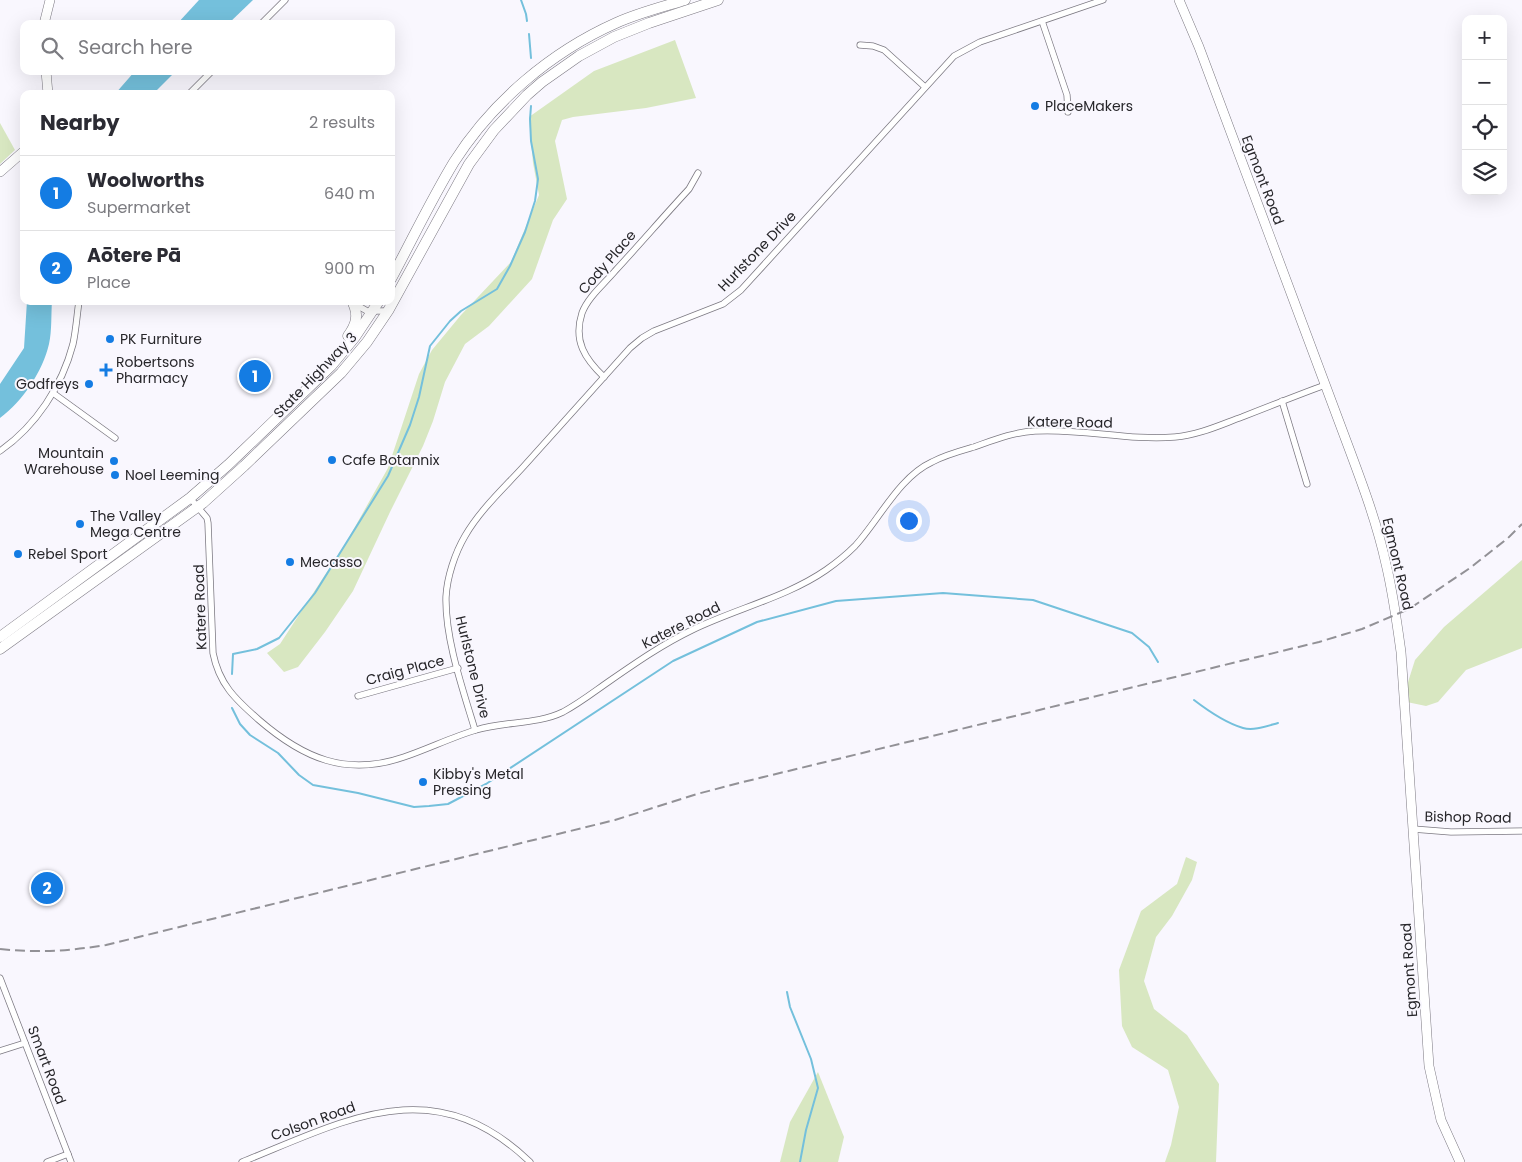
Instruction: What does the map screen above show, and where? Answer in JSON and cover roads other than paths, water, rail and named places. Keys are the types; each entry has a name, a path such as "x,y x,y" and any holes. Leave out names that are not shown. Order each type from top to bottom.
{"highway":[{"path":"395,271 455,161 476,132 508,96 553,60 596,33 632,16 685,0"},
{"name":"State Highway 3","path":"395,298 469,164 494,130 527,95 542,82 580,56 614,37 718,0"},
{"path":"323,374 332,356 355,326 356,314 353,305"},
{"name":"State Highway 3","path":"0,637 190,498 235,459 323,374 355,337 377,305"},
{"name":"State Highway 3","path":"0,650 198,507 324,390 358,354 391,305"},
{"path":"69,586 76,595"}],"main road":[{"path":"45,20 50,0"},
{"name":"Egmont Road","path":"1179,0 1199,47 1366,493 1380,539 1392,591 1401,652 1429,1066 1441,1120 1460,1162"},
{"path":"46,75 48,90"},
{"path":"0,172 20,154"}],"street":[{"path":"265,20 285,0"},
{"name":"Hurlstone Drive","path":"475,730 449,634 446,616 446,595 456,555 465,536 491,502 630,348 654,331 723,304 741,290 954,56 980,42 1042,21 1083,3 1103,0"},
{"path":"1042,21 1067,95 1068,112"},
{"path":"860,45 873,46 884,50 925,87"},
{"path":"193,90 208,75"},
{"name":"Cody Place","path":"604,377 592,366 585,356 581,345 579,334 583,312 599,290 689,189 698,172"},
{"path":"0,451 21,433 43,408 53,393 63,374 71,350 79,305"},
{"path":"357,305 367,311 388,311"},
{"name":"Katere Road","path":"190,498 207,518 208,523 212,640 217,668 228,690 270,729 296,748 336,763 350,765 383,763 402,758 475,730 511,722 538,720 558,714 584,699 637,662 690,631 806,582 829,567 855,546 914,473 932,461 1002,438 1033,431 1154,437 1188,435 1209,430 1325,385"},
{"path":"53,393 115,438"},
{"path":"1282,401 1307,484"},
{"name":"Craig Place","path":"358,696 458,668"},
{"name":"Bishop Road","path":"1413,829 1451,832 1522,831"},
{"name":"Smart Road","path":"0,978 71,1162"},
{"path":"0,998 7,995"},
{"path":"0,1052 25,1043"},
{"name":"Colson Road","path":"242,1162 348,1120 386,1111 414,1109 442,1113 479,1125 510,1145 530,1162"},
{"path":"47,1162 68,1154"}],"water":[{"path":"199,0 253,0 232,20 181,20"},
{"path":"132,75 172,75 157,90 118,90"},
{"path":"27,305 52,305 49,344 42,365 24,395 0,418 0,384 24,348"}],"waterway":[{"path":"521,0 527,21"},
{"path":"529,34 531,58"},
{"path":"232,674 233,654 257,649 279,638 315,593 388,476 410,425 419,397 430,346 450,321 461,311 497,289 510,266 525,232 535,201 538,179 531,141 531,106"},
{"path":"232,708 240,724 250,735 278,753 299,775 313,785 358,793 414,807 448,804 486,784 673,661 757,622 836,601 943,593 1033,600 1132,633 1149,647 1158,662"},
{"path":"1194,700 1223,720 1243,728 1256,729 1278,723"},
{"path":"787,992 790,1007 811,1059 818,1088 806,1130 800,1162"}],"railway":[{"path":"0,949 53,951 106,945 615,820 697,794 743,782 1319,642 1362,629 1409,609 1470,568 1508,538 1522,524"}],"place":[{"name":"PlaceMakers","path":"1035,106"},
{"name":"PK Furniture","path":"110,339"},
{"name":"Robertsons Pharmacy","path":"106,370"},
{"name":"Woolworths","path":"255,376"},
{"name":"Godfreys","path":"89,384"},
{"name":"Cafe Botannix","path":"332,460"},
{"name":"Mountain Warehouse","path":"114,461"},
{"name":"Noel Leeming","path":"115,475"},
{"name":"The Valley Mega Centre","path":"80,524"},
{"name":"Rebel Sport","path":"18,554"},
{"name":"Mecasso","path":"290,562"},
{"name":"Kibby's Metal Pressing","path":"423,782"},
{"name":"Aōtere Pā","path":"47,888"}]}
